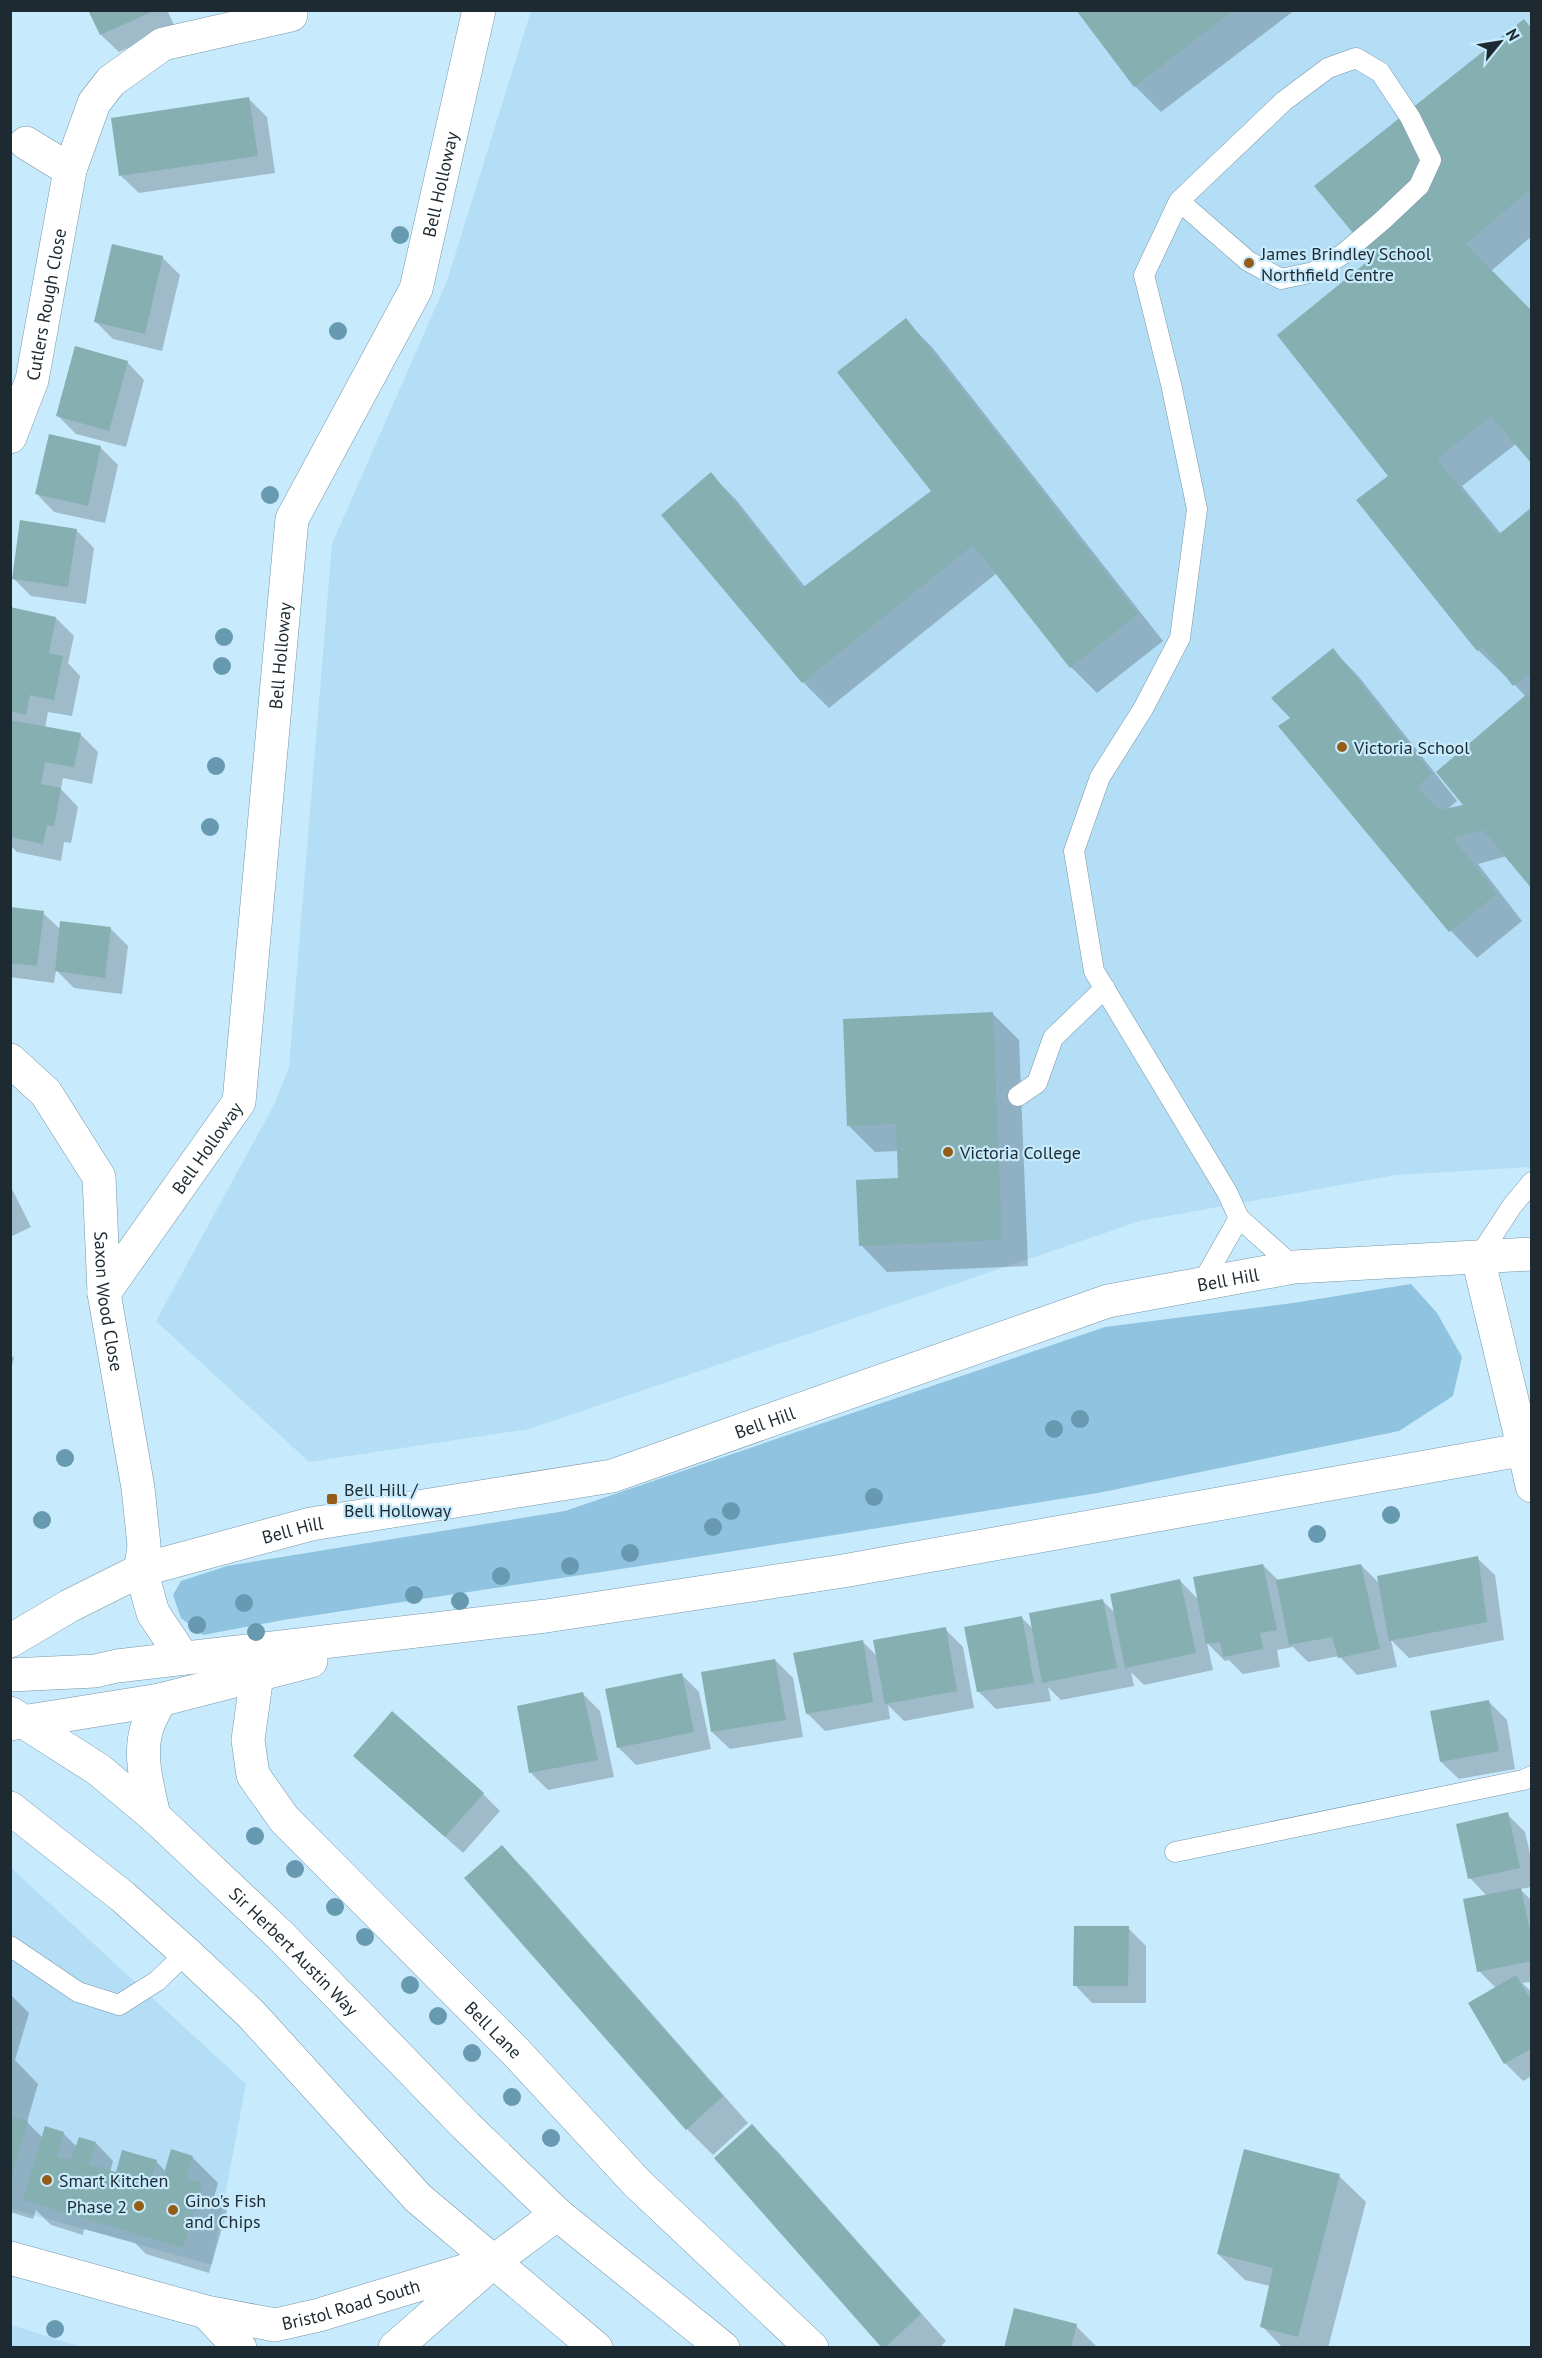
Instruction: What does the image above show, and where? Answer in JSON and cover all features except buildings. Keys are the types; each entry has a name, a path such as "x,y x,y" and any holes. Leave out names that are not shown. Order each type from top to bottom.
{"main road":[{"name":"Bell Holloway","path":"104,1293 239,1102 292,519 416,289 479,10"},
{"name":"Cutlers Rough Close","path":"10,437 32,380 70,170 94,103 111,81 163,45 291,15"},
{"path":"26,143 70,170"},
{"name":"Saxon Wood Close","path":"10,1060 46,1093 99,1177 104,1293 138,1488 144,1545 141,1570"},
{"name":"Bell Hill","path":"10,1641 69,1606 141,1570 311,1524 612,1476 1108,1300 1294,1268 1532,1254"},
{"path":"1478,1258 1528,1449 1532,1486"},
{"path":"10,1675 94,1671 117,1666 546,1616 843,1570 1528,1449"},
{"path":"141,1570 153,1613 183,1658"},
{"path":"15,1719 160,1700 425,1630"},
{"name":"Bell Lane","path":"257,1675 248,1740 253,1775 284,1819 516,2052 637,2183 812,2348"},
{"path":"154,1816 145,1774 143,1747 147,1728 160,1700"},
{"name":"Sir Herbert Austin Way","path":"15,1719 99,1770 154,1816 281,1936 466,2126 557,2214"},
{"path":"10,1808 122,1896 186,1953 251,2014 418,2198 596,2348"},
{"path":"493,2262 557,2214 723,2348"},
{"name":"Bristol Road South","path":"10,2258 206,2312 275,2325 319,2315 493,2262"},
{"name":"Bristol Road South","path":"395,2348 493,2262"},
{"path":"206,2312 240,2348"}],"lane":[{"path":"1179,201 1248,261 1281,279 1314,272 1343,254 1419,186 1431,160 1410,117 1380,72 1356,58 1328,68 1284,101 1179,201 1144,276 1172,384 1197,509 1180,638 1143,709 1100,777 1074,851 1094,970 1227,1192 1239,1218 1294,1268"},
{"path":"1018,1096 1037,1083 1053,1038 1105,988"},
{"path":"1478,1258 1512,1206 1532,1182"},
{"path":"1202,1283 1239,1218"},
{"path":"1175,1852 1532,1776"},
{"path":"10,1946 78,1992 118,2005 157,1981 186,1953"}],"shaded area":[{"path":"531,11 1531,11 1531,1167 1396,1175 1140,1221 529,1429 309,1462 156,1321 275,1103 289,1067 332,544 447,281"},
{"path":"1411,1284 1437,1313 1462,1357 1453,1396 1399,1431 1098,1493 283,1620 203,1635 181,1618 173,1595 181,1581 227,1566 565,1511 1105,1327 1293,1303"},
{"path":"10,1867 246,2084 212,2265 11,2209"},
{"path":"11,2325 82,2347 11,2347"}],"place":[{"name":"James Brindley School Northfield Centre","path":"1249,263"},
{"name":"Victoria School","path":"1342,747"},
{"name":"Victoria College","path":"948,1152"},
{"name":"Bell Hill / Bell Holloway","path":"332,1499"},
{"name":"Smart Kitchen","path":"47,2180"},
{"name":"Phase 2","path":"139,2206"},
{"name":"Gino's Fish and Chips","path":"173,2210"}]}
